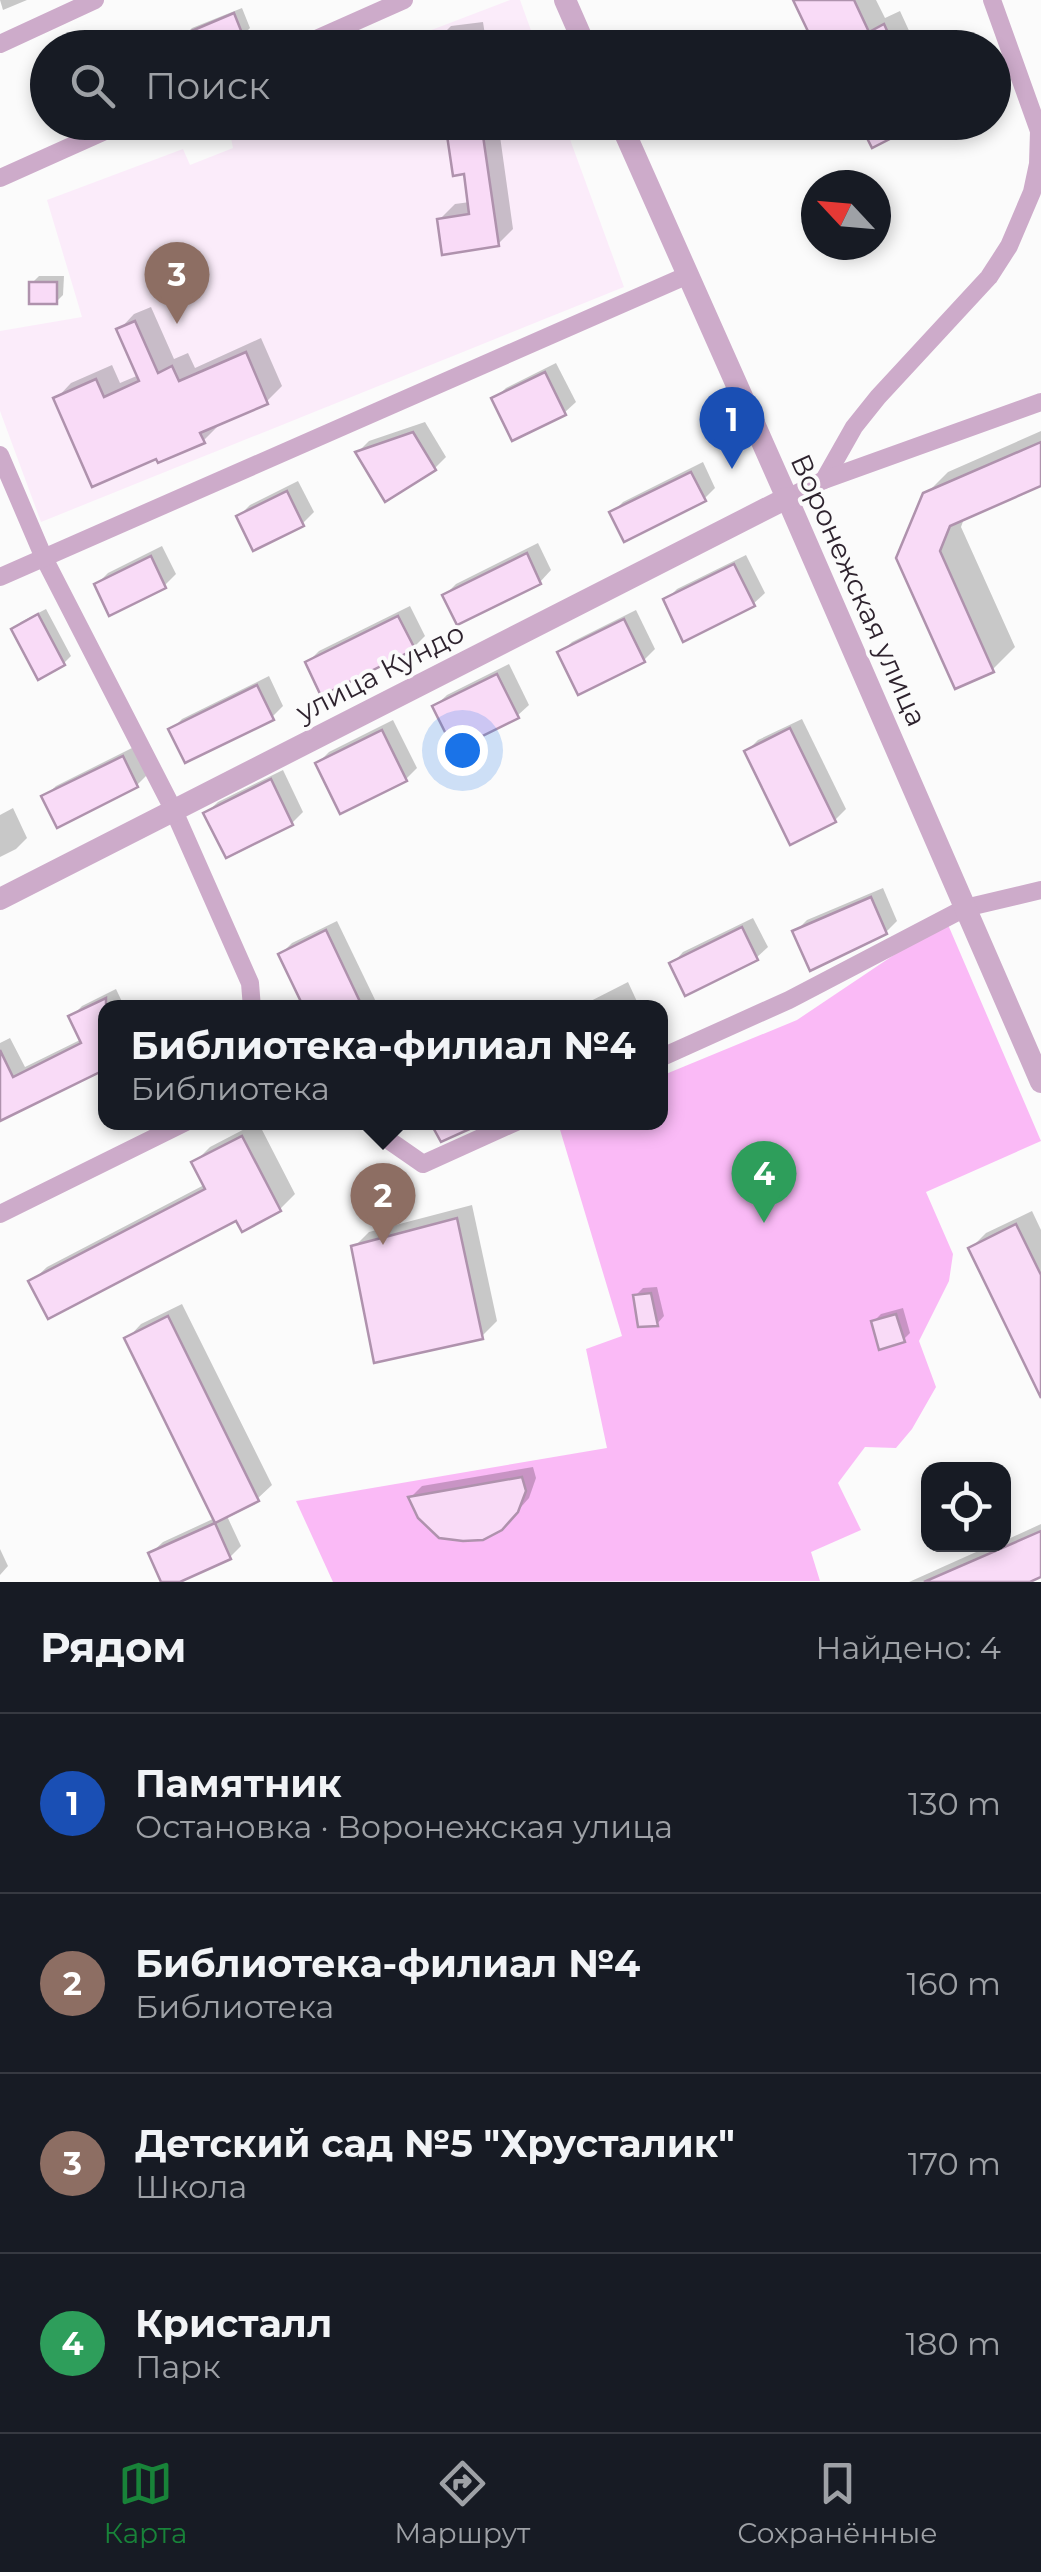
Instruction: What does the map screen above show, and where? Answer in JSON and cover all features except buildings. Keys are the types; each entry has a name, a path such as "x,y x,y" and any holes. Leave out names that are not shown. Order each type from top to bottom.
{"street":[{"path":"30,30 95,0"},
{"path":"336,30 404,0"},
{"path":"565,0 578,30"},
{"path":"992,0 1003,30"},
{"path":"0,44 30,30"},
{"path":"824,480 854,427 989,277 1009,246 1032,192 1039,132 1011,53"},
{"path":"0,178 86,140"},
{"name":"Воронежская улица","path":"628,140 1041,1082"},
{"path":"0,578 688,274"},
{"path":"787,498 824,480 1041,402"},
{"path":"0,455 44,558 174,811 250,983 251,1000"},
{"name":"улица Кундо","path":"0,899 787,498"},
{"path":"668,1054 789,1000 965,908 1041,890"},
{"path":"0,1214 170,1130"},
{"path":"378,1130 424,1164 498,1130"}],"shaded area":[{"path":"510,0 520,0 531,30 431,30"},
{"path":"231,140 570,140 624,287 41,522 0,411 0,331 82,317 47,200 183,149 190,165 233,148"},
{"path":"946,920 1041,1141 926,1192 953,1254 949,1281 919,1341 936,1387 896,1448 865,1447 838,1483 861,1530 811,1552 820,1581 333,1582 296,1501 607,1448 586,1349 622,1336 560,1130 668,1130 668,1073 797,1020"}],"place":[{"name":"Детский сад №5 \"Хрусталик\"","path":"177,324"},
{"name":"Памятник","path":"732,469"},
{"name":"Кристалл","path":"764,1223"},
{"name":"Библиотека-филиал №4","path":"383,1245"}]}
